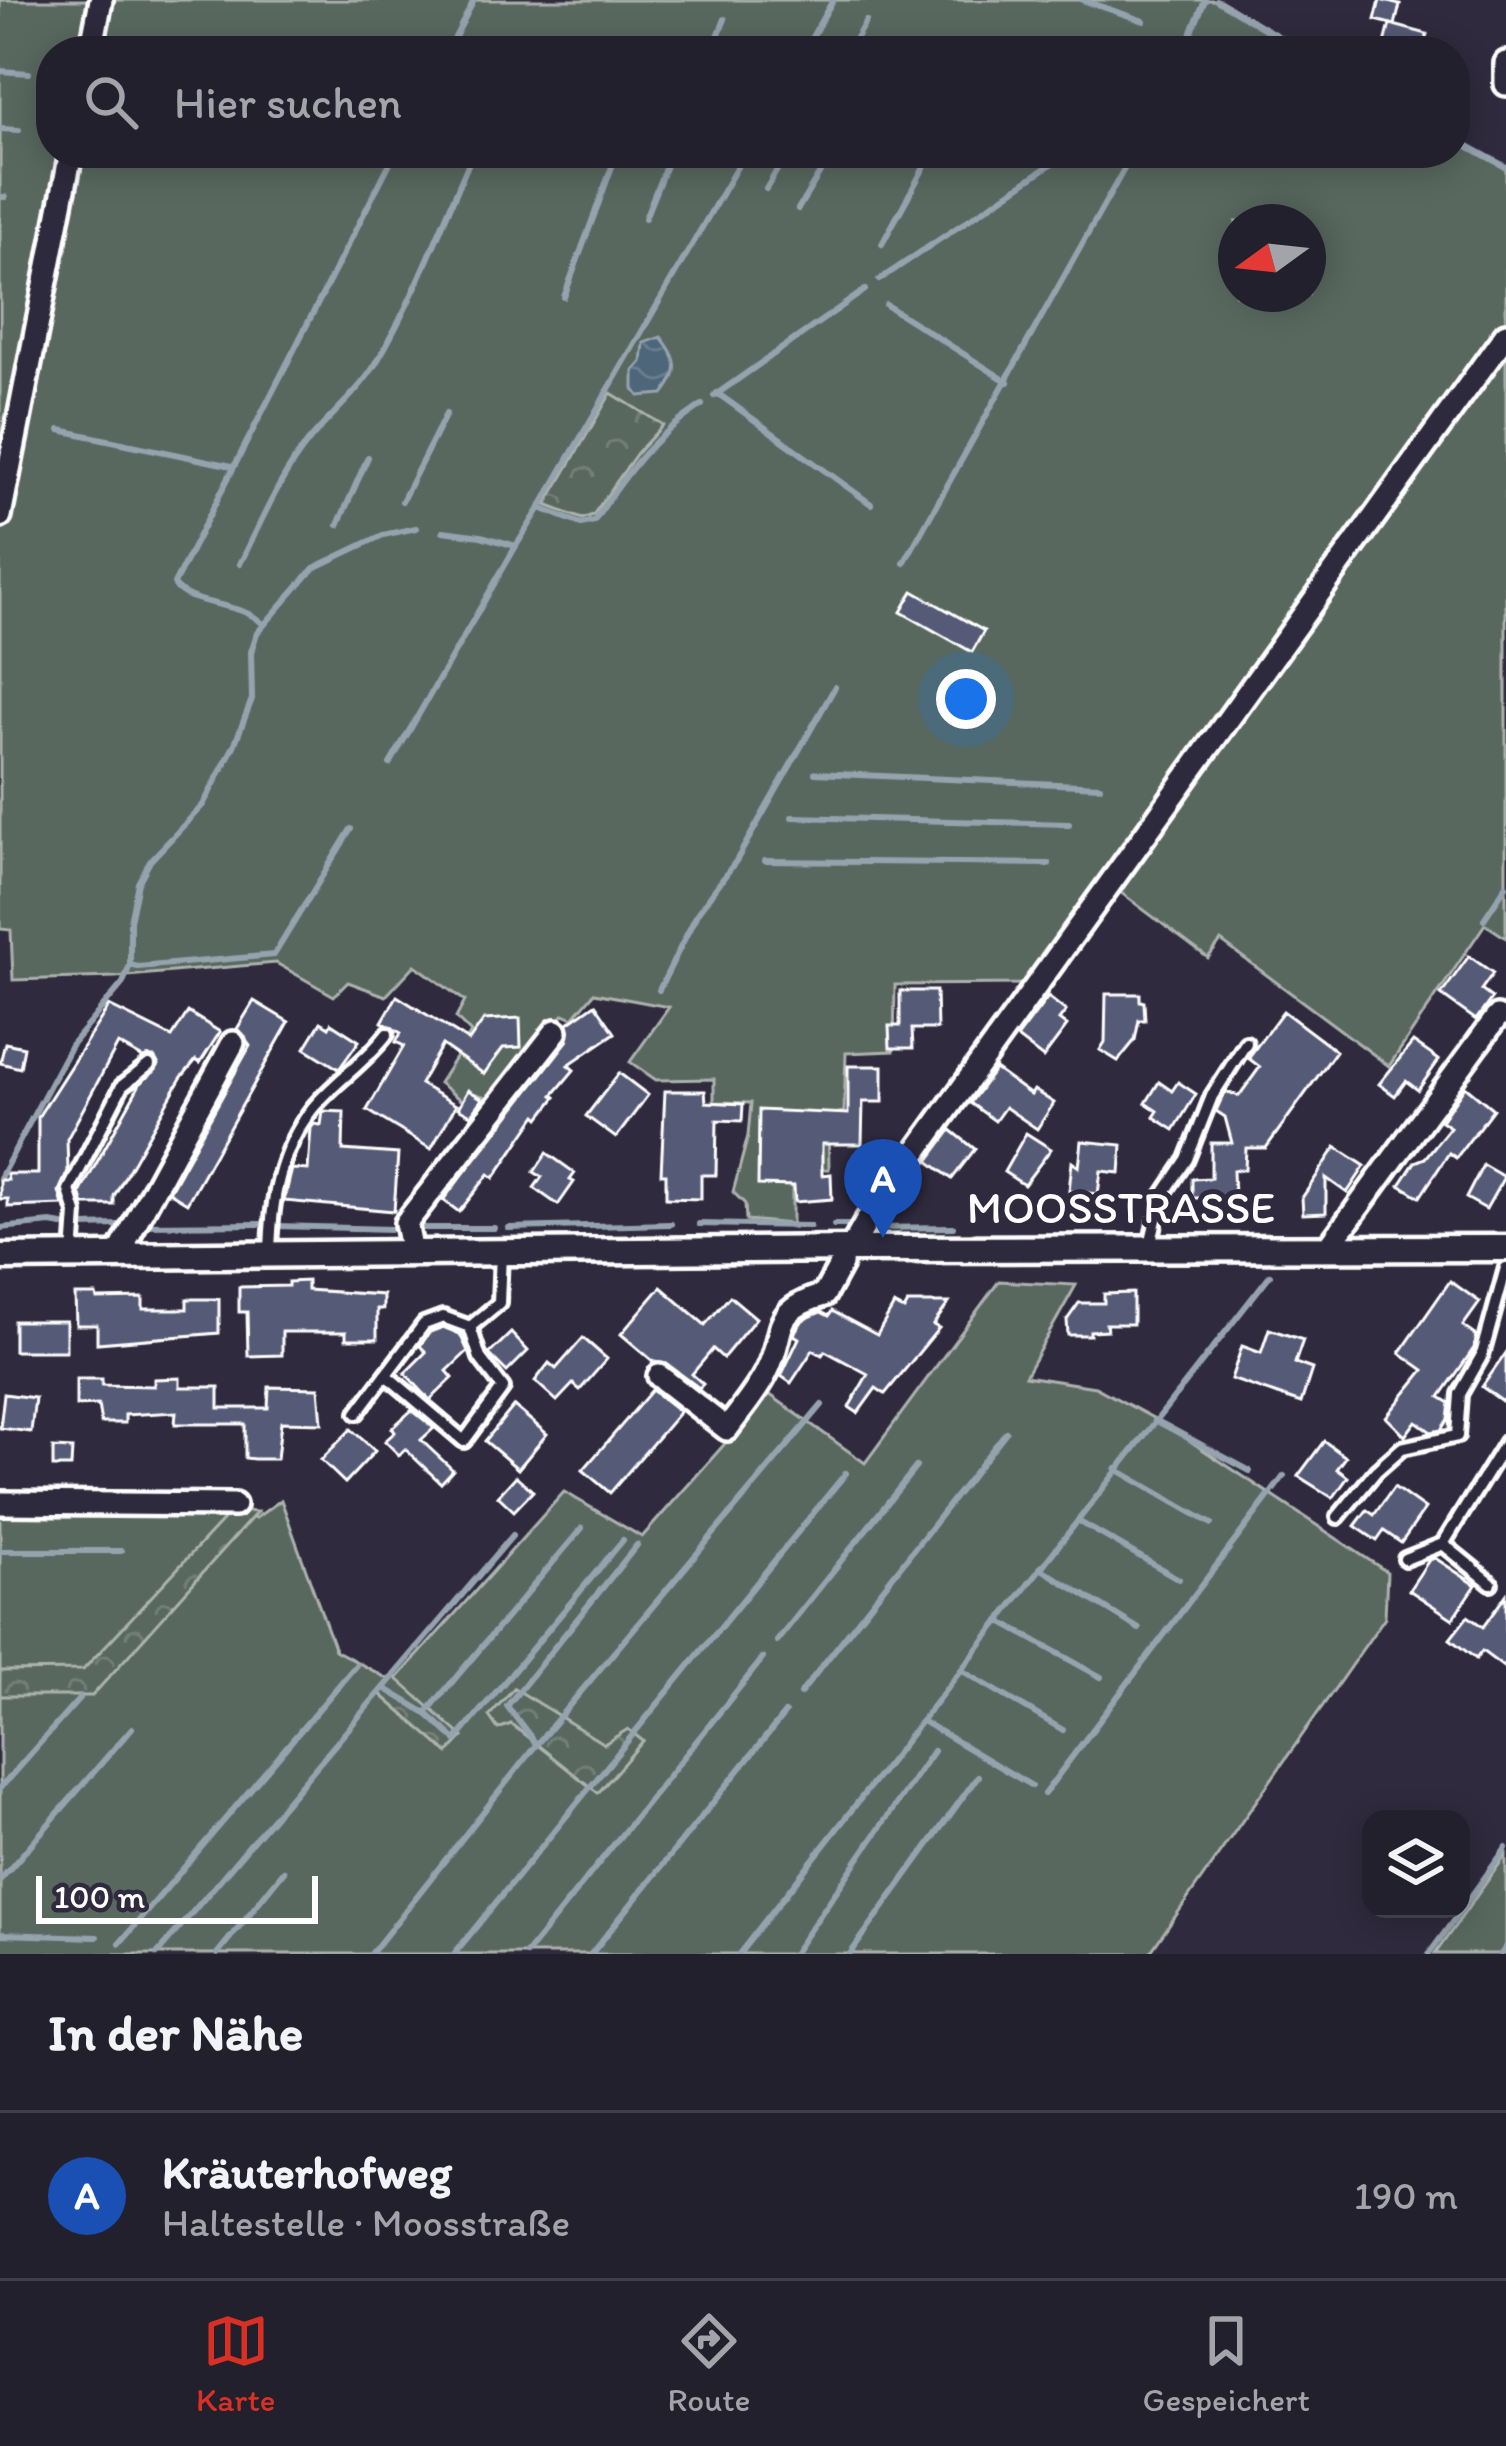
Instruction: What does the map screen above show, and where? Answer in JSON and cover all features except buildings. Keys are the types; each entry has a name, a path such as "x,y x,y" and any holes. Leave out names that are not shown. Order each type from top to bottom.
{"street":[{"path":"94,36 101,0"},
{"path":"1506,63 1506,84"},
{"path":"0,516 68,168"},
{"path":"659,1376 727,1429 766,1373 785,1317 796,1303 824,1295 868,1219 1506,334"},
{"name":"MOOSSTRASSE","path":"1328,1248 1497,1017"},
{"path":"412,1253 406,1223 556,1031"},
{"path":"118,1256 233,1043"},
{"name":"MOOSSTRASSE","path":"0,1257 1506,1248"},
{"path":"0,1503 234,1505"}],"lane":[{"path":"270,1254 271,1209 285,1153 314,1107 366,1061 386,1034"},
{"path":"1150,1249 1161,1198 1186,1159 1212,1096 1246,1043"},
{"path":"73,1256 76,1213 68,1190 122,1086 149,1066"},
{"path":"470,1328 500,1303 501,1252"},
{"path":"1338,1517 1402,1448 1457,1436 1460,1394 1482,1355 1506,1268"},
{"path":"357,1413 424,1324 443,1317 470,1328 480,1358 503,1388 464,1442 386,1375"},
{"path":"1405,1559 1443,1544 1506,1442"},
{"path":"1443,1544 1491,1583"}],"green space":[{"path":"0,0 1220,0 1281,36 36,36 36,168 1470,168 1470,148 1506,169 1506,938 1485,924 1389,1066 1221,941 1208,958 1104,880 1028,984 895,985 894,1051 846,1053 844,1112 828,1115 829,1169 792,1170 792,1224 746,1220 745,1204 733,1192 748,1136 751,1103 714,1102 714,1079 656,1080 630,1062 669,1007 594,993 573,1018 564,1014 492,1099 470,1092 463,1102 439,1083 471,1033 456,1018 465,1001 415,965 386,996 348,982 334,996 276,963 116,977 13,980 11,930 0,929"},
{"path":"611,393 663,425 593,515 582,519 546,505"},
{"path":"999,1281 1076,1285 1025,1376 1095,1387 1166,1425 1387,1572 1385,1617 1149,1954 0,1954 0,1512 256,1518 281,1500 335,1650 394,1682 564,1492 642,1537 769,1394 865,1463"},
{"path":"232,1510 257,1512 92,1696 0,1696 0,1671 83,1670"},
{"path":"395,1677 463,1737 448,1753 380,1694"},
{"path":"514,1688 604,1744 628,1729 643,1741 598,1793 511,1724 498,1729 489,1716"},
{"path":"1506,1855 1506,1954 1435,1954 1461,1918 1470,1918 1470,1905"}],"water":[{"path":"661,337 674,359 673,379 663,394 639,396 634,371 642,362 644,343"}],"waterway":[{"path":"456,36 474,0"},
{"path":"813,36 833,0"},
{"path":"1082,0 1144,21"},
{"path":"1190,36 1205,0"},
{"path":"1216,0 1277,36"},
{"path":"718,36 725,19"},
{"path":"857,36 866,21"},
{"path":"0,71 29,73"},
{"path":"0,129 19,130"},
{"path":"1470,147 1506,167"},
{"path":"263,624 242,611 190,597 174,584 387,168"},
{"path":"240,564 298,456 368,376 389,340 467,168"},
{"path":"564,297 611,168"},
{"path":"645,218 665,168"},
{"path":"540,508 736,168"},
{"path":"766,189 778,168"},
{"path":"798,209 823,168"},
{"path":"882,244 924,168"},
{"path":"879,280 1046,168"},
{"path":"904,563 1125,168"},
{"path":"0,197 5,197"},
{"path":"714,396 865,290"},
{"path":"886,305 1008,382"},
{"path":"717,393 871,504"},
{"path":"443,531 516,546 540,508 581,524 594,521 642,457 702,405"},
{"path":"402,501 446,414"},
{"path":"60,430 232,466"},
{"path":"338,525 368,457"},
{"path":"0,1178 71,1045 123,983 130,965 130,921 138,883 150,861 203,805 234,746 252,699 251,652 257,633 314,568 383,535 416,528"},
{"path":"390,764 516,546"},
{"path":"659,990 698,912 736,861 835,687"},
{"path":"815,773 1100,786"},
{"path":"792,817 1069,824"},
{"path":"130,965 274,955 351,829"},
{"path":"765,861 1049,864"},
{"path":"1484,919 1506,886"},
{"path":"140,1225 262,1224"},
{"path":"508,1228 671,1224"},
{"path":"699,1224 810,1226"},
{"path":"84,1226 118,1225"},
{"path":"834,1225 854,1225"},
{"path":"0,1228 68,1226"},
{"path":"276,1226 392,1229"},
{"path":"873,1228 953,1227"},
{"path":"414,1228 494,1228"},
{"path":"739,1954 1270,1275"},
{"path":"371,1954 536,1745 822,1405"},
{"path":"1155,1420 1250,1471"},
{"path":"800,1694 1006,1432"},
{"path":"777,1641 916,1467"},
{"path":"1116,1469 1212,1524"},
{"path":"454,1954 846,1473"},
{"path":"1044,1794 1284,1476"},
{"path":"1078,1521 1179,1579"},
{"path":"384,1688 426,1713 582,1528"},
{"path":"157,1954 513,1535"},
{"path":"426,1713 456,1740 623,1540"},
{"path":"536,1744 507,1706 637,1545"},
{"path":"0,1551 121,1551"},
{"path":"1040,1568 1139,1629"},
{"path":"999,1621 1101,1677"},
{"path":"526,1954 763,1658"},
{"path":"120,1943 356,1665"},
{"path":"961,1670 1063,1730"},
{"path":"0,1788 80,1698"},
{"path":"591,1954 785,1713"},
{"path":"922,1721 1032,1786"},
{"path":"0,1880 132,1728"},
{"path":"793,1954 933,1751"},
{"path":"850,1954 978,1776"},
{"path":"1429,1954 1506,1848"},
{"path":"217,1954 284,1871"},
{"path":"0,1934 97,1937"},
{"path":"1501,1954 1506,1947"}],"place":[{"name":"Kräuterhofweg","path":"883,1238"}]}
